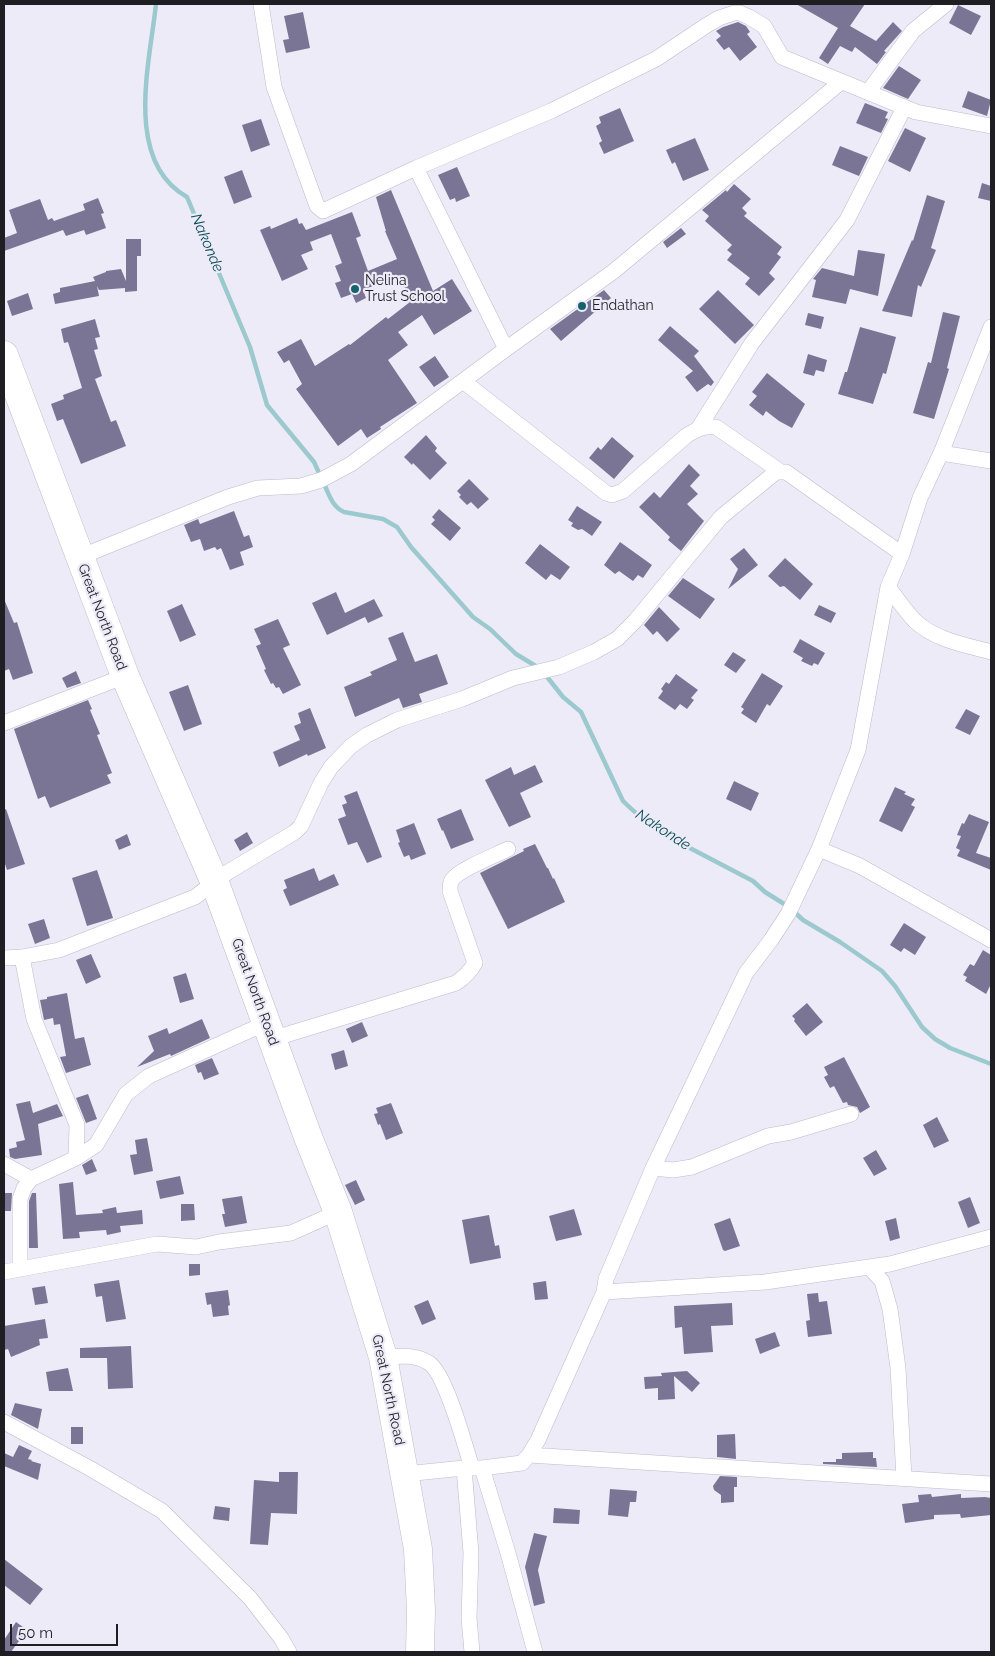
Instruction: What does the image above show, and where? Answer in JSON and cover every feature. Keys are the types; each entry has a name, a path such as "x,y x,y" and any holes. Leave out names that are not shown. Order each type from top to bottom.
{"highway":[{"name":"Great North Road","path":"4,355 124,676 215,883 338,1212 383,1357 405,1474 418,1549 421,1610 420,1652"}],"street":[{"path":"261,4 274,87 319,210 325,211 416,168 551,112 656,59 707,25 719,18 734,13 749,17 764,26 782,57 904,108 928,115 991,126"},
{"path":"868,92 913,31 946,4"},
{"path":"80,557 246,491 258,488 301,486 321,480 351,464 614,271 841,82"},
{"path":"698,429 747,350 847,220 904,108"},
{"path":"416,168 506,349"},
{"path":"405,1474 522,1463 538,1440 604,1292 606,1279 653,1168 746,973 788,914 820,849 858,750 888,587 902,554 920,498 941,453 991,327"},
{"path":"463,381 606,493 612,494 623,491 686,436 706,426 716,427 781,472"},
{"path":"941,453 991,461"},
{"path":"4,958 22,957 58,950 195,897 228,872 295,832 301,826 321,783 332,767 351,746 366,735 397,720 462,699 513,678 559,666 594,652 617,639 635,621 721,517 771,475 786,472 902,554"},
{"path":"888,587 914,620 922,626 945,639 991,652"},
{"path":"4,723 124,676"},
{"path":"20,1269 20,1199 24,1188 31,1179 76,1158 96,1145 126,1094 149,1076 269,1031 456,982 465,978 475,963 450,891 452,880 459,873 508,849"},
{"path":"820,849 860,866 991,940"},
{"path":"22,957 34,1020 77,1125 76,1158"},
{"path":"653,1168 673,1170 692,1167 763,1138 791,1132 851,1114"},
{"path":"4,1164 31,1179"},
{"path":"4,1272 156,1244 196,1247 219,1242 291,1233 338,1212"},
{"path":"604,1292 765,1282 890,1264 991,1237"},
{"path":"869,1267 882,1281 890,1309 898,1368 904,1478"},
{"path":"383,1357 410,1356 425,1361 437,1371 452,1406 473,1468 508,1553 535,1652"},
{"path":"4,1422 162,1511 250,1598 281,1638 289,1652"},
{"path":"529,1455 991,1484"},
{"path":"472,1652 469,1618 473,1468"}],"building":[{"path":"796,4 865,4 850,26 876,41 893,22 902,31 884,51 886,52 877,64 855,47 852,52 840,46 828,64 819,58 838,28"},
{"path":"958,5 981,16 971,35 949,23"},
{"path":"303,12 310,48 286,53 283,40 289,39 284,16"},
{"path":"738,22 746,26 750,32 747,34 757,47 740,61 729,47 724,50 716,40 721,36 716,31"},
{"path":"899,66 921,80 908,99 883,88"},
{"path":"968,91 991,100 987,116 962,107"},
{"path":"865,103 888,112 885,118 888,119 881,133 856,123"},
{"path":"620,108 634,141 604,154 599,143 602,141 596,126 601,123 599,117"},
{"path":"261,119 270,145 251,152 242,125"},
{"path":"905,128 926,138 910,172 888,161"},
{"path":"695,138 709,170 683,181 675,162 672,164 666,150"},
{"path":"840,146 868,157 859,176 832,165"},
{"path":"457,167 470,196 456,202 455,198 450,200 438,175"},
{"path":"242,170 252,197 234,204 224,177"},
{"path":"982,183 991,186 991,201 978,198"},
{"path":"734,184 751,199 742,208 747,213 744,216 782,247 777,254 781,257 769,273 775,279 759,296 745,284 750,278 727,260 732,254 727,250 732,245 705,221 709,216 702,210 726,190 727,192"},
{"path":"391,190 433,291 452,279 472,311 434,335 422,315 398,332 408,345 388,360 417,403 380,427 381,429 367,438 361,429 338,446 296,389 302,384 289,360 284,363 277,352 301,339 315,366 350,345 386,317 388,319 410,302 400,275 363,290 366,298 356,303 352,294 341,298 335,283 341,281 335,266 342,263 331,234 310,242 313,250 301,255 308,269 282,281 260,230 270,226 271,229 297,218 299,224 302,223 306,230 352,212 361,236 356,238 368,271 397,259 385,231 376,197"},
{"path":"927,195 945,201 931,248 936,250 921,287 918,285 912,317 882,311 913,241"},
{"path":"98,198 104,213 101,214 106,228 86,235 84,230 66,236 63,230 4,251 4,238 17,233 9,210 40,199 48,220 52,218 54,221 85,210 83,204"},
{"path":"681,228 686,234 667,248 663,242"},
{"path":"126,239 141,239 141,256 137,256 137,291 125,292 125,288 99,290 97,286 99,296 55,304 53,294 60,292 60,288 95,281 93,277 106,271 121,269 126,281"},
{"path":"858,250 885,254 878,296 850,289 846,304 812,297 816,280 813,279 822,268 854,276"},
{"path":"604,290 611,298 561,341 550,329"},
{"path":"718,290 754,325 735,344 699,309"},
{"path":"28,293 33,309 12,316 7,301"},
{"path":"943,312 960,316 947,368 949,369 934,419 913,413 928,362 931,363"},
{"path":"808,313 824,317 821,329 805,325"},
{"path":"95,319 100,337 95,338 98,349 94,350 102,376 95,379 111,422 116,420 126,446 81,464 63,419 57,421 51,404 64,399 63,395 82,388 68,342 64,343 61,329"},
{"path":"670,326 699,351 694,356 714,382 711,386 708,384 697,392 685,377 693,371 658,340"},
{"path":"860,327 896,337 886,374 883,373 873,404 838,394 845,372 847,372"},
{"path":"808,354 827,360 824,372 816,370 814,376 803,373"},
{"path":"435,356 449,377 434,387 419,367"},
{"path":"767,373 805,404 792,428 766,411 763,416 749,405 757,396 752,392"},
{"path":"426,435 437,448 435,451 447,463 430,480 404,457"},
{"path":"612,437 634,456 614,479 589,458 598,447 601,450"},
{"path":"689,464 700,475 690,486 698,494 687,504 704,521 681,551 668,540 670,537 639,507 654,492 660,498"},
{"path":"469,479 489,499 478,509 471,502 467,505 459,497 461,495 457,491"},
{"path":"577,506 602,522 592,536 582,529 578,530 571,526 573,523 568,520"},
{"path":"439,509 461,528 450,541 431,524 435,520 432,517"},
{"path":"234,511 244,537 249,535 253,547 240,552 244,565 230,570 221,548 217,550 215,547 204,551 200,539 191,542 184,525 198,519 200,524"},
{"path":"620,542 652,565 643,578 638,575 633,581 619,571 615,574 604,565"},
{"path":"540,544 570,567 560,580 551,574 546,580 525,563"},
{"path":"744,548 758,565 728,589 738,569 730,559"},
{"path":"785,558 813,584 800,600 784,586 780,587 768,576"},
{"path":"683,578 715,599 700,619 668,596"},
{"path":"336,592 345,613 374,599 383,616 368,623 365,617 327,635 312,603"},
{"path":"4,599 14,623 17,622 33,673 13,680 9,669 4,671"},
{"path":"182,604 196,635 180,642 167,611"},
{"path":"819,605 836,613 831,623 814,615"},
{"path":"659,607 680,629 667,642 657,631 653,635 644,625"},
{"path":"278,619 290,645 283,648 301,685 283,694 279,687 276,688 273,683 271,684 264,670 266,669 256,646 261,644 254,629"},
{"path":"403,632 415,662 437,654 448,684 419,694 422,702 403,708 399,698 355,717 344,687 372,675 370,672 397,660 388,638"},
{"path":"800,639 825,653 818,665 814,663 812,666 801,661 803,658 793,652"},
{"path":"733,652 746,660 736,673 724,665"},
{"path":"76,671 81,683 67,688 62,678"},
{"path":"762,673 783,686 770,706 767,704 756,723 741,713 744,709 741,707"},
{"path":"676,674 698,690 691,698 694,700 687,709 680,704 675,710 658,698 666,682 669,684"},
{"path":"188,685 202,724 184,731 169,692"},
{"path":"88,700 100,734 97,735 112,773 107,775 111,783 50,808 45,796 38,799 14,729"},
{"path":"310,708 326,748 308,756 307,754 279,767 273,752 300,740 294,726 301,723 298,713"},
{"path":"966,709 980,716 970,735 955,728"},
{"path":"535,765 543,782 520,793 531,817 509,827 485,780 511,767 514,775"},
{"path":"734,781 759,793 751,811 726,799"},
{"path":"895,787 915,799 911,805 915,807 902,832 879,821"},
{"path":"357,791 382,857 367,863 357,842 348,845 338,819 346,816 342,805 347,803 344,796"},
{"path":"6,809 25,864 7,870 4,861 4,810"},
{"path":"461,809 474,840 451,849 437,819"},
{"path":"969,814 989,822 976,853 991,858 991,870 957,856 960,850 956,848 961,836 957,835 962,823 964,824"},
{"path":"414,823 426,854 411,860 409,855 404,857 398,843 400,842 396,830"},
{"path":"247,832 253,843 240,851 234,840"},
{"path":"127,834 131,845 119,850 115,840"},
{"path":"535,844 565,902 508,929 480,873"},
{"path":"314,868 319,881 334,874 339,885 290,906 283,890 287,888 284,880"},
{"path":"97,870 113,918 87,926 72,878"},
{"path":"44,919 50,938 35,944 28,924"},
{"path":"904,923 926,937 915,955 904,948 901,952 890,945"},
{"path":"983,950 991,955 991,984 986,994 965,981 967,977 963,975 970,964 974,966"},
{"path":"91,954 101,977 86,984 76,960"},
{"path":"186,973 194,999 180,1003 173,977"},
{"path":"67,993 75,1039 84,1037 91,1065 66,1073 60,1057 66,1056 60,1024 54,1025 53,1018 44,1020 40,1000"},
{"path":"807,1003 823,1022 806,1036 792,1016"},
{"path":"202,1019 210,1038 171,1056 170,1054 137,1067 154,1051 148,1036 167,1028 169,1034"},
{"path":"362,1022 368,1036 352,1043 346,1029"},
{"path":"344,1050 348,1066 335,1070 331,1054"},
{"path":"844,1057 870,1107 860,1113 857,1107 848,1105 847,1102 843,1103 834,1086 830,1088 824,1077 828,1075 824,1067"},
{"path":"212,1058 219,1074 204,1080 201,1072 198,1073 195,1065"},
{"path":"88,1094 97,1119 86,1123 76,1098"},
{"path":"30,1101 33,1113 57,1104 63,1116 38,1124 42,1155 15,1159 10,1157 9,1149 17,1147 16,1142 25,1140 16,1104"},
{"path":"391,1103 403,1133 386,1140 374,1114 378,1113 376,1108"},
{"path":"937,1117 949,1141 934,1148 923,1125"},
{"path":"147,1138 153,1171 134,1175 130,1155 137,1154 135,1140"},
{"path":"876,1150 887,1169 874,1176 863,1158"},
{"path":"92,1159 97,1171 86,1175 82,1165"},
{"path":"180,1176 184,1194 160,1199 156,1181"},
{"path":"356,1180 365,1200 355,1205 345,1185"},
{"path":"73,1182 76,1215 103,1213 102,1210 116,1207 117,1213 142,1210 143,1224 120,1226 121,1232 107,1235 106,1230 79,1232 80,1238 63,1239 59,1184"},
{"path":"4,1193 12,1193 11,1211 4,1211"},
{"path":"32,1193 36,1193 38,1248 29,1248 29,1201"},
{"path":"242,1196 247,1223 225,1227 222,1214 225,1214 222,1199"},
{"path":"970,1197 980,1223 968,1228 958,1202"},
{"path":"181,1204 194,1204 195,1220 181,1221"},
{"path":"574,1209 582,1235 556,1241 549,1216"},
{"path":"489,1215 495,1246 499,1245 501,1258 470,1264 462,1220"},
{"path":"730,1218 740,1246 725,1251 714,1224"},
{"path":"896,1218 900,1238 890,1241 885,1221"},
{"path":"189,1264 200,1264 200,1275 189,1276"},
{"path":"119,1280 126,1319 106,1322 102,1296 96,1297 94,1284"},
{"path":"546,1281 548,1299 535,1300 533,1283"},
{"path":"45,1286 48,1303 35,1305 32,1288"},
{"path":"228,1290 229,1315 213,1317 211,1304 207,1305 205,1293"},
{"path":"818,1293 819,1302 827,1301 832,1334 808,1337 806,1321 810,1320 807,1294"},
{"path":"428,1300 436,1319 422,1325 414,1306"},
{"path":"732,1303 733,1325 711,1326 713,1352 684,1354 682,1327 675,1328 674,1306"},
{"path":"45,1319 48,1338 39,1339 40,1345 11,1357 8,1349 4,1350 4,1326"},
{"path":"775,1332 780,1346 760,1354 755,1339"},
{"path":"131,1346 133,1388 108,1389 107,1358 80,1358 80,1348"},
{"path":"68,1368 73,1391 49,1391 46,1372"},
{"path":"687,1371 700,1383 692,1392 674,1376 675,1399 658,1400 658,1388 645,1389 644,1377 662,1376 661,1373"},
{"path":"15,1403 42,1409 38,1429 11,1415"},
{"path":"71,1427 83,1427 83,1444 71,1444"},
{"path":"735,1434 736,1459 717,1457 717,1435"},
{"path":"19,1445 32,1451 28,1459 41,1464 38,1480 4,1466 4,1453 13,1457"},
{"path":"873,1452 873,1458 876,1458 877,1467 823,1464 823,1462 836,1462 836,1459 842,1459 842,1453"},
{"path":"279,1472 298,1472 297,1514 271,1513 268,1545 250,1544 254,1480 279,1482"},
{"path":"720,1476 737,1477 737,1487 734,1487 734,1502 721,1503 721,1495 714,1490 713,1486"},
{"path":"610,1489 637,1491 636,1502 630,1502 628,1517 608,1515"},
{"path":"931,1494 932,1497 961,1494 961,1498 991,1498 991,1515 961,1518 960,1514 934,1515 934,1519 905,1523 902,1504 919,1502 918,1495"},
{"path":"215,1506 230,1508 229,1521 213,1519"},
{"path":"554,1508 580,1510 579,1524 553,1523"},
{"path":"534,1533 547,1536 538,1570 545,1603 534,1606 525,1567"},
{"path":"4,1559 43,1589 30,1605 4,1585"},
{"path":"16,1622 27,1630 11,1652 4,1652 4,1640"}],"waterway":[{"name":"Nakonde","path":"156,4 146,81 145,109 147,135 154,160 167,181 187,197 250,347 267,405 314,462 319,473"},
{"name":"Nakonde","path":"325,486 332,501 340,510 383,519 397,527 411,547 473,617 490,629 516,654 539,668"},
{"name":"Nakonde","path":"544,673 563,697 581,712 623,801 635,812 647,822 686,846 753,881 765,892 789,907 803,920 840,942 882,971 895,986 922,1027 935,1039 950,1048 991,1064"}],"place":[{"name":"Nelina Trust School","path":"355,289"},
{"name":"Endathan","path":"582,306"}]}
